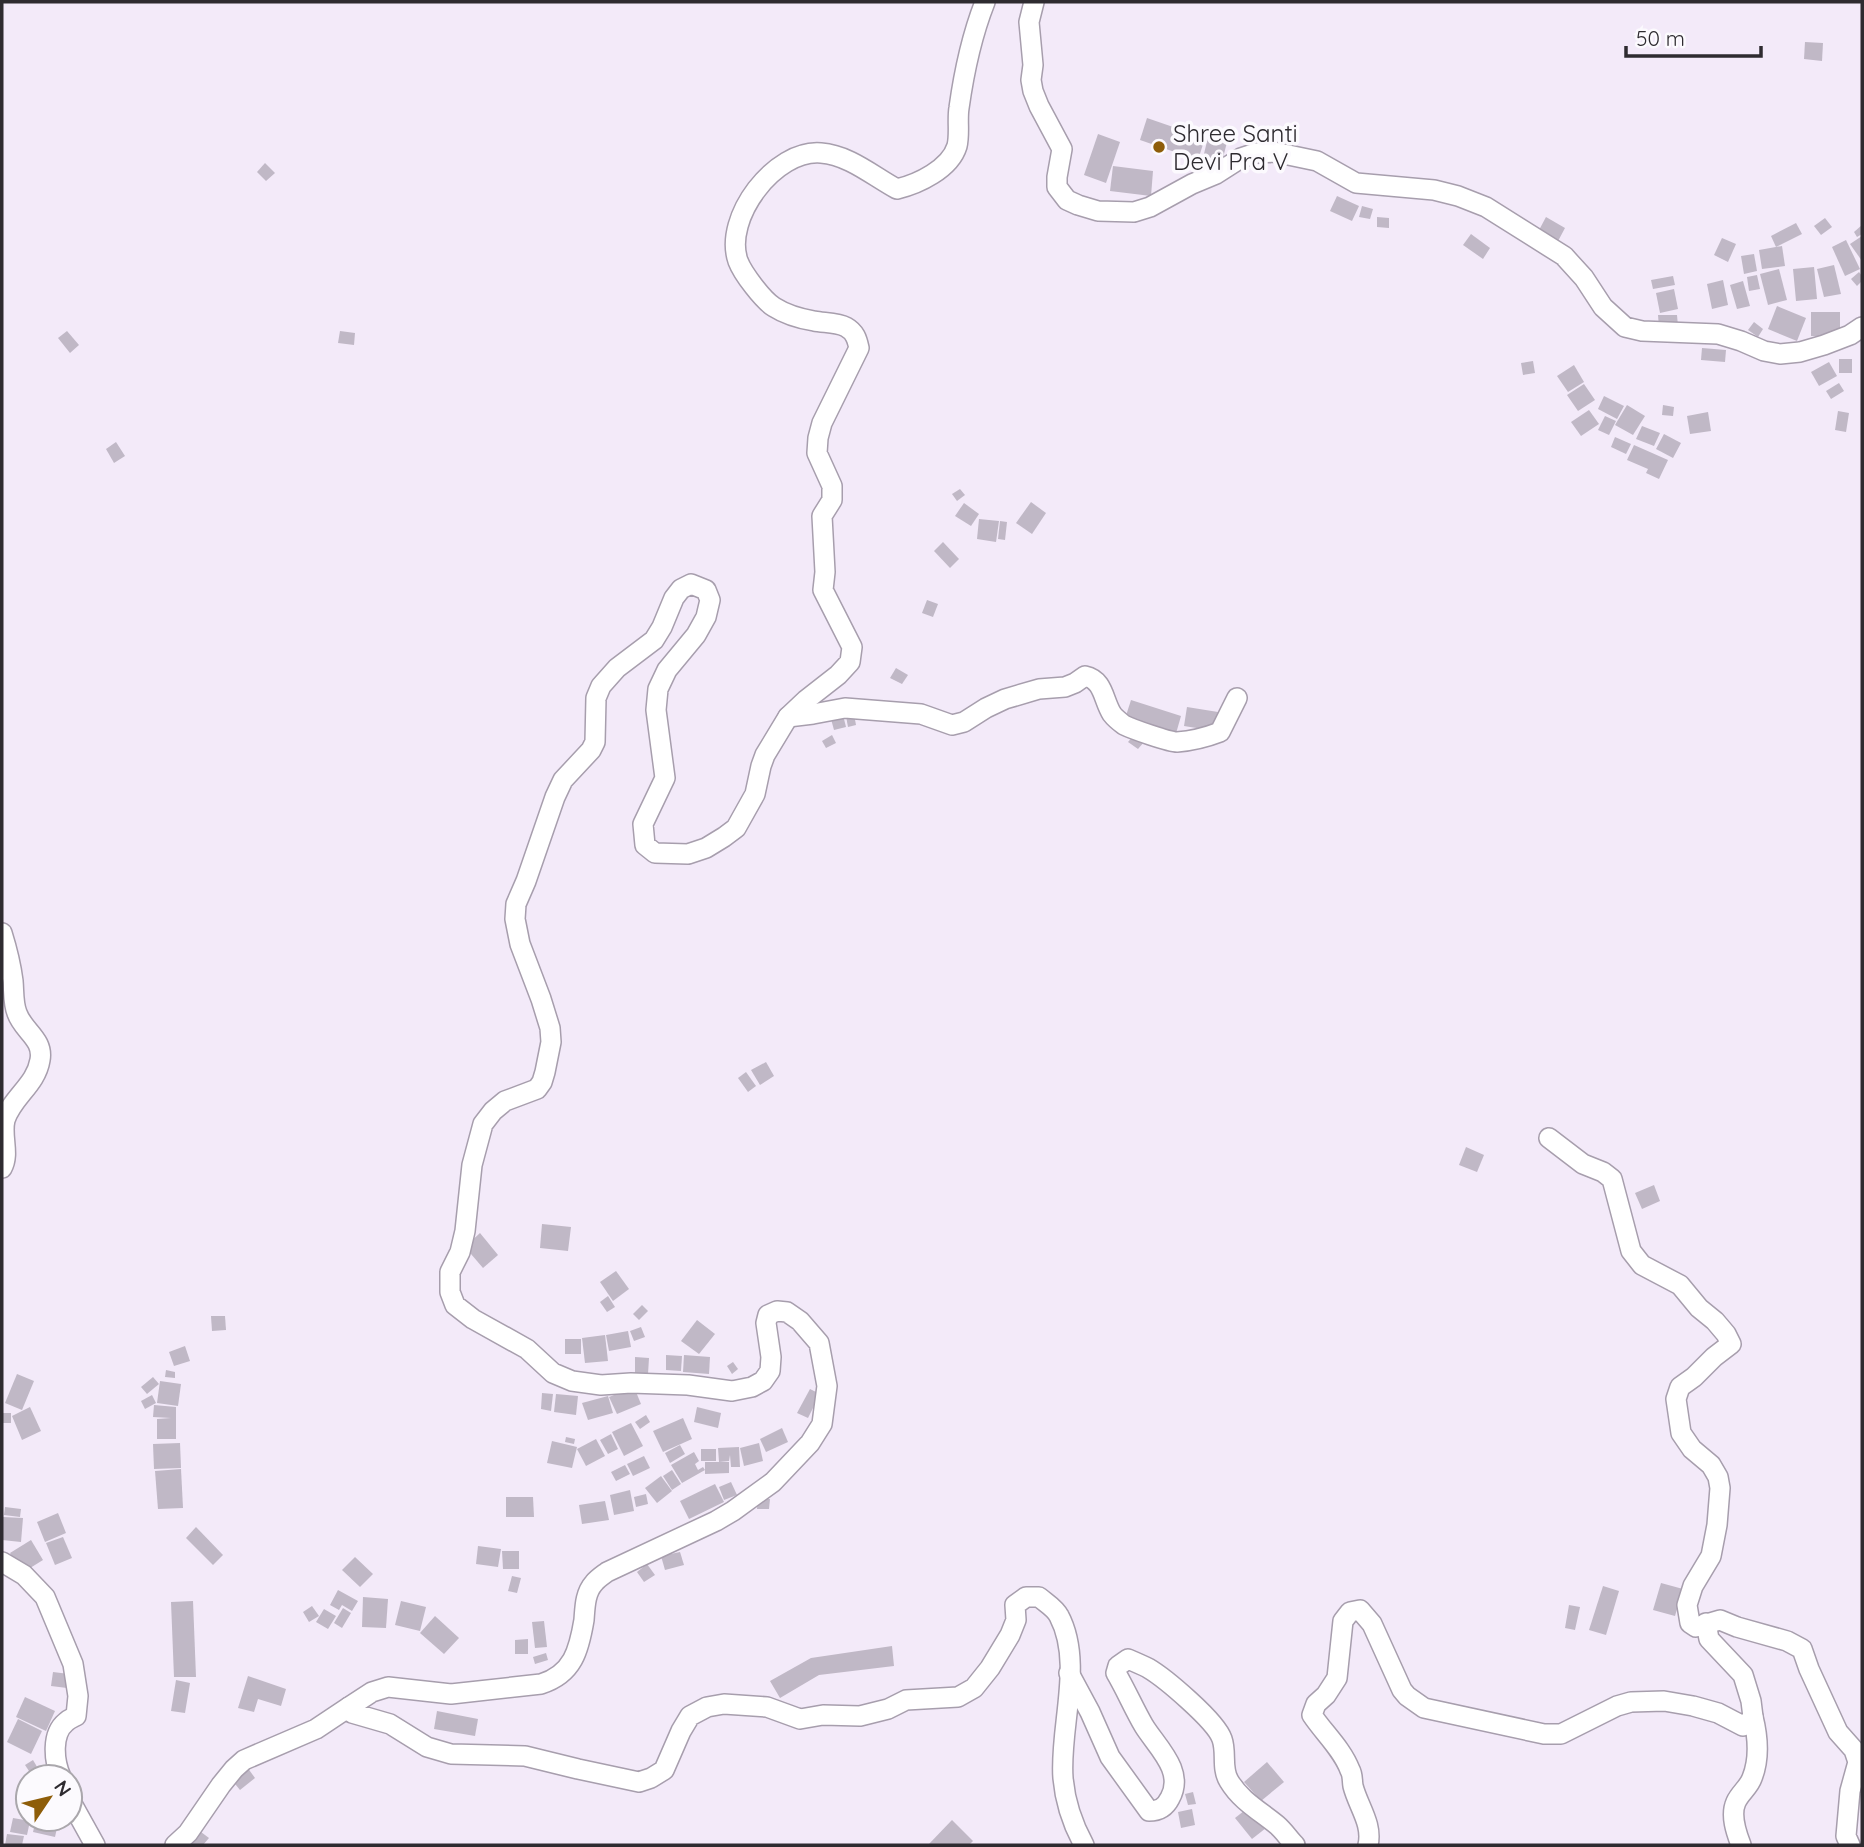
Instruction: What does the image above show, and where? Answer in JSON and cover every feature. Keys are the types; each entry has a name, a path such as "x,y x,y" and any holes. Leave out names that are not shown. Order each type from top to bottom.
{"street":[{"path":"175,1845 188,1833 221,1785 244,1760 316,1729 372,1692 388,1687 451,1694 541,1684 564,1673 573,1661 587,1594 594,1583 607,1572 733,1511 773,1482 810,1443 822,1424 827,1386 819,1343 800,1321 787,1312 777,1311 768,1315 765,1323 771,1357 770,1371 762,1381 752,1387 732,1391 688,1385 600,1385 572,1381 553,1373 527,1349 473,1319 455,1305 450,1292 450,1272 460,1252 465,1231 472,1165 483,1124 505,1101 537,1089 545,1072 551,1042 550,1028 520,944 515,919 516,904 563,780 584,758 595,741 596,698 601,686 617,668 654,639 681,589 691,584 706,590 710,600 706,617 696,635 667,670 658,690 656,710 665,778 643,824 645,845 655,853 688,854 706,848 736,828 755,794 765,755 788,717 850,662 852,646 822,590 825,572 822,516 832,500 832,486 817,453 822,424 859,348 856,336 845,326 813,321 774,307 754,287 738,262 736,233 739,221 765,178 781,165 808,153 823,153 850,160 897,189 914,184 934,173 949,159 957,146 958,116 965,71 985,2"},
{"path":"1034,2 1028,22 1033,91 1062,149 1057,187 1067,200 1078,205 1098,211 1134,212 1150,207 1216,174 1241,158 1256,153 1274,152 1317,161 1356,183 1434,190 1486,207 1564,256 1584,278 1603,307 1625,327 1642,331 1718,334 1780,354 1824,345 1862,327"},
{"path":"788,717 845,708 921,714 952,725 964,722 1005,699 1039,689 1065,687 1085,676 1094,678 1099,683 1114,716 1125,726 1178,742 1220,732 1237,698"},
{"path":"2,933 12,975 16,1012 40,1046 36,1074 10,1107 7,1115 3,1135 5,1163 2,1168"},
{"path":"1549,1138 1583,1164 1612,1179 1631,1251 1642,1265 1680,1285 1726,1334 1731,1344 1680,1387 1675,1399 1681,1433 1692,1449 1711,1465 1718,1477 1720,1488 1711,1556 1693,1586 1687,1605 1690,1623 1696,1627 1720,1620 1802,1648 1838,1732 1854,1750 1858,1762 1850,1791 1847,1842"},
{"path":"2,1562 23,1575 45,1597 73,1664 78,1696 76,1716 65,1722 57,1733 57,1763"},
{"path":"349,1707 352,1713 359,1717 390,1724 426,1747 451,1754 525,1756 639,1782 664,1770 690,1716 707,1707 724,1704 766,1707 800,1718 822,1715 860,1716 888,1709 906,1700 958,1697 974,1688 990,1668 1016,1620 1015,1605 1026,1597 1039,1597 1058,1613 1066,1632 1069,1672 1063,1777 1071,1819 1084,1845"},
{"path":"1368,1845 1364,1812 1353,1787 1351,1771 1312,1715 1316,1704 1326,1695 1337,1678 1343,1621 1350,1612 1360,1610 1372,1624 1402,1690 1424,1708 1544,1734 1561,1734 1617,1706 1632,1702 1664,1701 1693,1706 1718,1713 1744,1726 1753,1717"},
{"path":"1706,1623 1709,1639 1743,1675 1758,1736 1752,1779 1736,1803 1733,1815 1741,1845"},
{"path":"1069,1672 1110,1758 1149,1811 1157,1811 1165,1806 1175,1787 1174,1776 1167,1758 1144,1725 1116,1673 1118,1666 1128,1659 1149,1669 1203,1713 1222,1739 1225,1772 1239,1795 1279,1826 1295,1845"},
{"path":"84,1825 95,1845"}],"building":[{"path":"1805,42 1823,43 1822,61 1804,59"},
{"path":"1147,118 1205,138 1198,160 1140,140"},
{"path":"1098,134 1120,142 1106,183 1084,175"},
{"path":"1208,137 1227,142 1222,162 1203,158"},
{"path":"265,163 275,173 266,181 257,172"},
{"path":"1113,166 1153,171 1151,196 1110,191"},
{"path":"1337,196 1359,206 1352,221 1330,211"},
{"path":"1362,206 1373,209 1370,219 1359,217"},
{"path":"1377,217 1389,218 1389,228 1377,227"},
{"path":"1546,217 1565,228 1557,243 1538,232"},
{"path":"1825,218 1832,227 1821,235 1814,226"},
{"path":"1796,223 1802,234 1776,247 1771,236"},
{"path":"1862,225 1862,234 1857,237 1854,232"},
{"path":"1471,234 1490,248 1483,259 1463,245"},
{"path":"1862,236 1862,261 1850,244"},
{"path":"1722,238 1736,244 1728,262 1714,255"},
{"path":"1846,240 1860,269 1845,276 1832,247"},
{"path":"1782,246 1785,266 1762,269 1759,250"},
{"path":"1754,254 1757,271 1744,274 1741,256"},
{"path":"1834,265 1841,294 1824,297 1817,269"},
{"path":"1814,267 1817,299 1796,301 1793,269"},
{"path":"1779,269 1787,300 1768,305 1760,274"},
{"path":"1859,272 1862,281 1857,286 1851,279"},
{"path":"1757,275 1760,289 1749,291 1747,277"},
{"path":"1673,276 1675,285 1653,289 1651,280"},
{"path":"1723,280 1728,305 1712,309 1707,284"},
{"path":"1743,281 1750,306 1737,309 1730,285"},
{"path":"1674,289 1678,309 1660,313 1656,293"},
{"path":"1777,306 1806,318 1797,341 1768,329"},
{"path":"1811,312 1840,312 1840,337 1811,336"},
{"path":"1658,315 1677,315 1678,326 1659,327"},
{"path":"1754,322 1763,329 1758,337 1748,330"},
{"path":"67,331 79,345 70,353 58,338"},
{"path":"340,331 355,333 354,345 338,343"},
{"path":"1702,348 1726,350 1725,362 1701,360"},
{"path":"1839,359 1852,359 1852,373 1839,373"},
{"path":"1533,361 1535,373 1523,375 1521,363"},
{"path":"1829,362 1837,376 1819,386 1811,372"},
{"path":"1574,365 1584,382 1568,392 1557,376"},
{"path":"1839,383 1844,391 1831,399 1826,391"},
{"path":"1584,384 1595,400 1578,411 1567,395"},
{"path":"1604,396 1624,406 1617,419 1598,409"},
{"path":"1627,405 1645,416 1633,435 1615,425"},
{"path":"1663,405 1674,407 1673,416 1662,415"},
{"path":"1589,410 1599,424 1581,436 1571,422"},
{"path":"1838,411 1849,413 1846,432 1835,430"},
{"path":"1708,412 1711,431 1690,434 1687,416"},
{"path":"1605,416 1616,421 1609,435 1598,430"},
{"path":"1642,426 1660,433 1654,446 1636,439"},
{"path":"1664,434 1681,443 1673,458 1656,449"},
{"path":"1615,437 1631,444 1626,454 1611,447"},
{"path":"116,442 125,456 114,463 106,449"},
{"path":"1634,445 1668,460 1659,479 1646,473 1648,469 1627,460"},
{"path":"960,489 965,495 957,501 952,494"},
{"path":"1031,502 1046,513 1032,534 1016,523"},
{"path":"964,503 979,514 971,526 955,516"},
{"path":"979,519 999,521 996,542 977,539"},
{"path":"1000,521 1007,522 1005,540 998,539"},
{"path":"943,542 959,559 950,568 934,551"},
{"path":"927,600 938,604 933,617 922,613"},
{"path":"896,668 908,675 902,684 890,678"},
{"path":"1131,700 1181,716 1175,737 1124,722"},
{"path":"1187,707 1218,712 1215,731 1184,726"},
{"path":"854,714 856,725 848,727 846,716"},
{"path":"843,715 846,727 834,730 831,719"},
{"path":"1135,734 1144,742 1138,749 1128,742"},
{"path":"832,735 836,743 826,748 822,741"},
{"path":"766,1062 774,1076 760,1085 751,1070"},
{"path":"746,1072 756,1086 748,1092 738,1078"},
{"path":"1466,1147 1484,1155 1477,1172 1459,1165"},
{"path":"1654,1185 1660,1201 1642,1209 1635,1193"},
{"path":"542,1224 571,1227 568,1251 540,1248"},
{"path":"480,1233 498,1255 483,1268 465,1247"},
{"path":"616,1271 629,1289 613,1301 600,1282"},
{"path":"608,1296 615,1307 607,1312 600,1302"},
{"path":"642,1305 648,1311 639,1320 633,1314"},
{"path":"211,1316 225,1316 226,1330 212,1331"},
{"path":"697,1320 715,1334 699,1354 681,1341"},
{"path":"641,1327 645,1337 634,1341 630,1331"},
{"path":"628,1331 631,1347 609,1351 606,1335"},
{"path":"605,1335 608,1361 585,1363 582,1338"},
{"path":"565,1339 581,1339 581,1354 565,1354"},
{"path":"185,1346 190,1361 174,1366 169,1352"},
{"path":"666,1355 682,1356 681,1371 666,1370"},
{"path":"684,1355 710,1357 709,1374 683,1372"},
{"path":"635,1357 649,1358 648,1374 635,1374"},
{"path":"733,1362 738,1369 732,1374 727,1366"},
{"path":"166,1370 175,1372 175,1378 165,1377"},
{"path":"17,1374 34,1381 22,1410 5,1403"},
{"path":"153,1377 159,1384 147,1394 141,1387"},
{"path":"160,1381 181,1384 178,1406 157,1403"},
{"path":"634,1387 641,1404 617,1414 609,1397"},
{"path":"810,1389 820,1394 808,1418 797,1413"},
{"path":"542,1393 553,1394 551,1411 541,1409"},
{"path":"556,1394 578,1396 576,1415 554,1412"},
{"path":"152,1395 156,1403 145,1409 141,1401"},
{"path":"608,1396 613,1413 588,1420 582,1403"},
{"path":"154,1405 176,1407 176,1439 157,1439 157,1419 171,1418 153,1417"},
{"path":"30,1407 41,1431 22,1440 12,1416"},
{"path":"697,1407 721,1413 718,1428 694,1422"},
{"path":"2,1413 11,1413 11,1423 2,1423"},
{"path":"646,1415 650,1422 640,1429 635,1422"},
{"path":"683,1418 692,1439 663,1452 653,1431"},
{"path":"631,1423 643,1446 624,1456 612,1432"},
{"path":"782,1428 788,1442 766,1452 760,1439"},
{"path":"611,1434 618,1449 608,1454 600,1440"},
{"path":"566,1437 575,1439 574,1444 565,1442"},
{"path":"596,1439 605,1456 586,1466 577,1449"},
{"path":"552,1441 577,1447 572,1468 547,1463"},
{"path":"180,1443 181,1468 154,1469 153,1444"},
{"path":"759,1443 763,1461 744,1466 740,1448"},
{"path":"680,1445 685,1454 670,1463 665,1453"},
{"path":"739,1447 740,1467 731,1467 730,1455 729,1461 719,1462 718,1448"},
{"path":"701,1449 716,1449 716,1461 701,1461"},
{"path":"694,1452 699,1461 695,1464 698,1470 703,1467 705,1470 682,1483 671,1465"},
{"path":"644,1456 650,1468 633,1476 627,1464"},
{"path":"705,1462 729,1462 729,1473 705,1474"},
{"path":"625,1465 630,1474 616,1481 611,1472"},
{"path":"181,1469 183,1508 158,1509 155,1471"},
{"path":"672,1470 681,1484 672,1490 663,1476"},
{"path":"661,1476 672,1491 657,1503 645,1488"},
{"path":"731,1482 737,1495 724,1500 719,1487"},
{"path":"715,1484 724,1502 689,1519 680,1501"},
{"path":"630,1490 634,1511 614,1515 610,1495"},
{"path":"646,1494 648,1504 636,1507 634,1497"},
{"path":"506,1497 533,1497 534,1517 506,1517"},
{"path":"758,1498 770,1499 769,1509 757,1509"},
{"path":"605,1501 609,1520 582,1524 579,1505"},
{"path":"5,1507 21,1509 20,1517 4,1515"},
{"path":"58,1513 66,1533 45,1542 37,1522"},
{"path":"3,1517 23,1518 21,1542 2,1540"},
{"path":"196,1527 223,1555 213,1565 186,1538"},
{"path":"63,1537 72,1558 55,1565 46,1543"},
{"path":"31,1540 43,1560 22,1573 10,1553"},
{"path":"478,1546 501,1549 498,1567 476,1564"},
{"path":"502,1551 519,1551 519,1569 503,1569"},
{"path":"680,1552 684,1565 665,1570 661,1556"},
{"path":"355,1557 373,1574 360,1587 342,1570"},
{"path":"647,1564 655,1575 644,1582 637,1572"},
{"path":"512,1576 521,1578 517,1593 508,1591"},
{"path":"1661,1583 1683,1589 1675,1616 1653,1610"},
{"path":"1603,1586 1619,1591 1606,1635 1589,1630"},
{"path":"338,1590 358,1601 352,1611 342,1605 339,1610 330,1605"},
{"path":"363,1597 388,1599 386,1628 362,1627"},
{"path":"193,1601 196,1677 174,1677 171,1602"},
{"path":"401,1601 426,1607 420,1631 395,1625"},
{"path":"1569,1605 1580,1607 1575,1630 1565,1628"},
{"path":"312,1606 319,1616 309,1622 303,1612"},
{"path":"343,1608 351,1613 342,1628 334,1623"},
{"path":"324,1609 336,1616 328,1629 316,1622"},
{"path":"435,1616 459,1638 444,1654 420,1633"},
{"path":"544,1621 547,1647 535,1648 532,1622"},
{"path":"528,1639 528,1654 515,1654 515,1640"},
{"path":"892,1646 894,1666 819,1675 780,1698 770,1681 811,1658"},
{"path":"546,1653 548,1660 535,1664 533,1657"},
{"path":"53,1672 69,1674 67,1688 51,1686"},
{"path":"248,1676 286,1689 281,1706 258,1699 254,1712 238,1708"},
{"path":"176,1680 190,1683 185,1713 171,1711"},
{"path":"25,1697 55,1711 46,1731 16,1717"},
{"path":"437,1711 478,1719 475,1736 434,1729"},
{"path":"18,1719 42,1731 31,1754 7,1742"},
{"path":"1267,1762 1284,1782 1261,1801 1244,1782"},
{"path":"247,1767 255,1778 240,1790 231,1779"},
{"path":"1193,1792 1196,1804 1188,1805 1185,1794"},
{"path":"1249,1807 1266,1828 1252,1839 1235,1818"},
{"path":"1192,1809 1195,1825 1181,1828 1178,1812"},
{"path":"13,1818 14,1818 14,1833 10,1832"},
{"path":"952,1820 973,1841 969,1845 928,1845"},
{"path":"197,1829 209,1838 203,1845 188,1845"},
{"path":"37,1833 56,1833 55,1837"},
{"path":"7,1834 24,1836 22,1845 5,1845"}],"place":[{"name":"Shree Santi Devi Pra V","path":"1159,147"}]}
